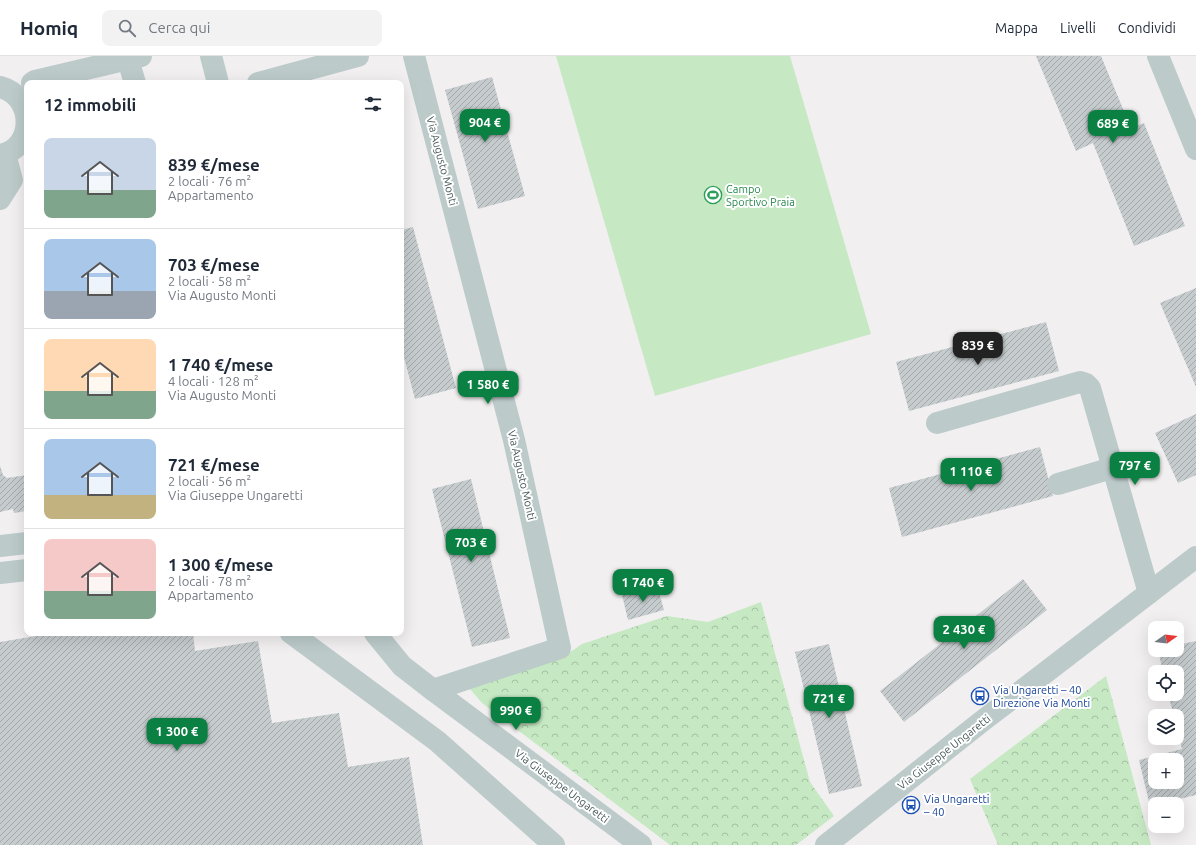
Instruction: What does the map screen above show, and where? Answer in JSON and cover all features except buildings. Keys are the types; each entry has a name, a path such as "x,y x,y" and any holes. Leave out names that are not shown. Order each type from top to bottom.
{"street":[{"path":"211,56 217,80"},
{"path":"269,80 358,56"},
{"name":"Via Augusto Monti","path":"414,56 514,440 560,648 433,690"},
{"path":"1158,56 1196,149"},
{"path":"39,80 134,58 135,80"},
{"path":"18,87 24,107"},
{"path":"0,199 12,180 2,155 15,148 24,139"},
{"path":"937,423 1080,382 1086,384 1090,388 1149,593"},
{"path":"1058,484 1112,468"},
{"path":"0,546 24,543"},
{"name":"Via Giuseppe Ungaretti","path":"826,845 981,722 1196,557"},
{"path":"0,573 24,570"},
{"path":"295,636 437,741 554,845"},
{"name":"Via Giuseppe Ungaretti","path":"377,636 402,666 641,845"}],"green space":[{"name":"Campo Sportivo Praia","path":"556,56 790,56 871,334 655,396"},
{"path":"761,602 810,782 834,816 796,845 670,845 482,703 470,689 563,657 582,644 667,616 708,622"},
{"path":"1106,676 1151,845 998,845 970,779"}],"place":[{"name":"Campo Sportivo Praia","path":"713,195"},
{"name":"Via Ungaretti – 40 Direzione Via Monti","path":"980,696"},
{"name":"Via Ungaretti – 40","path":"911,805"}]}
